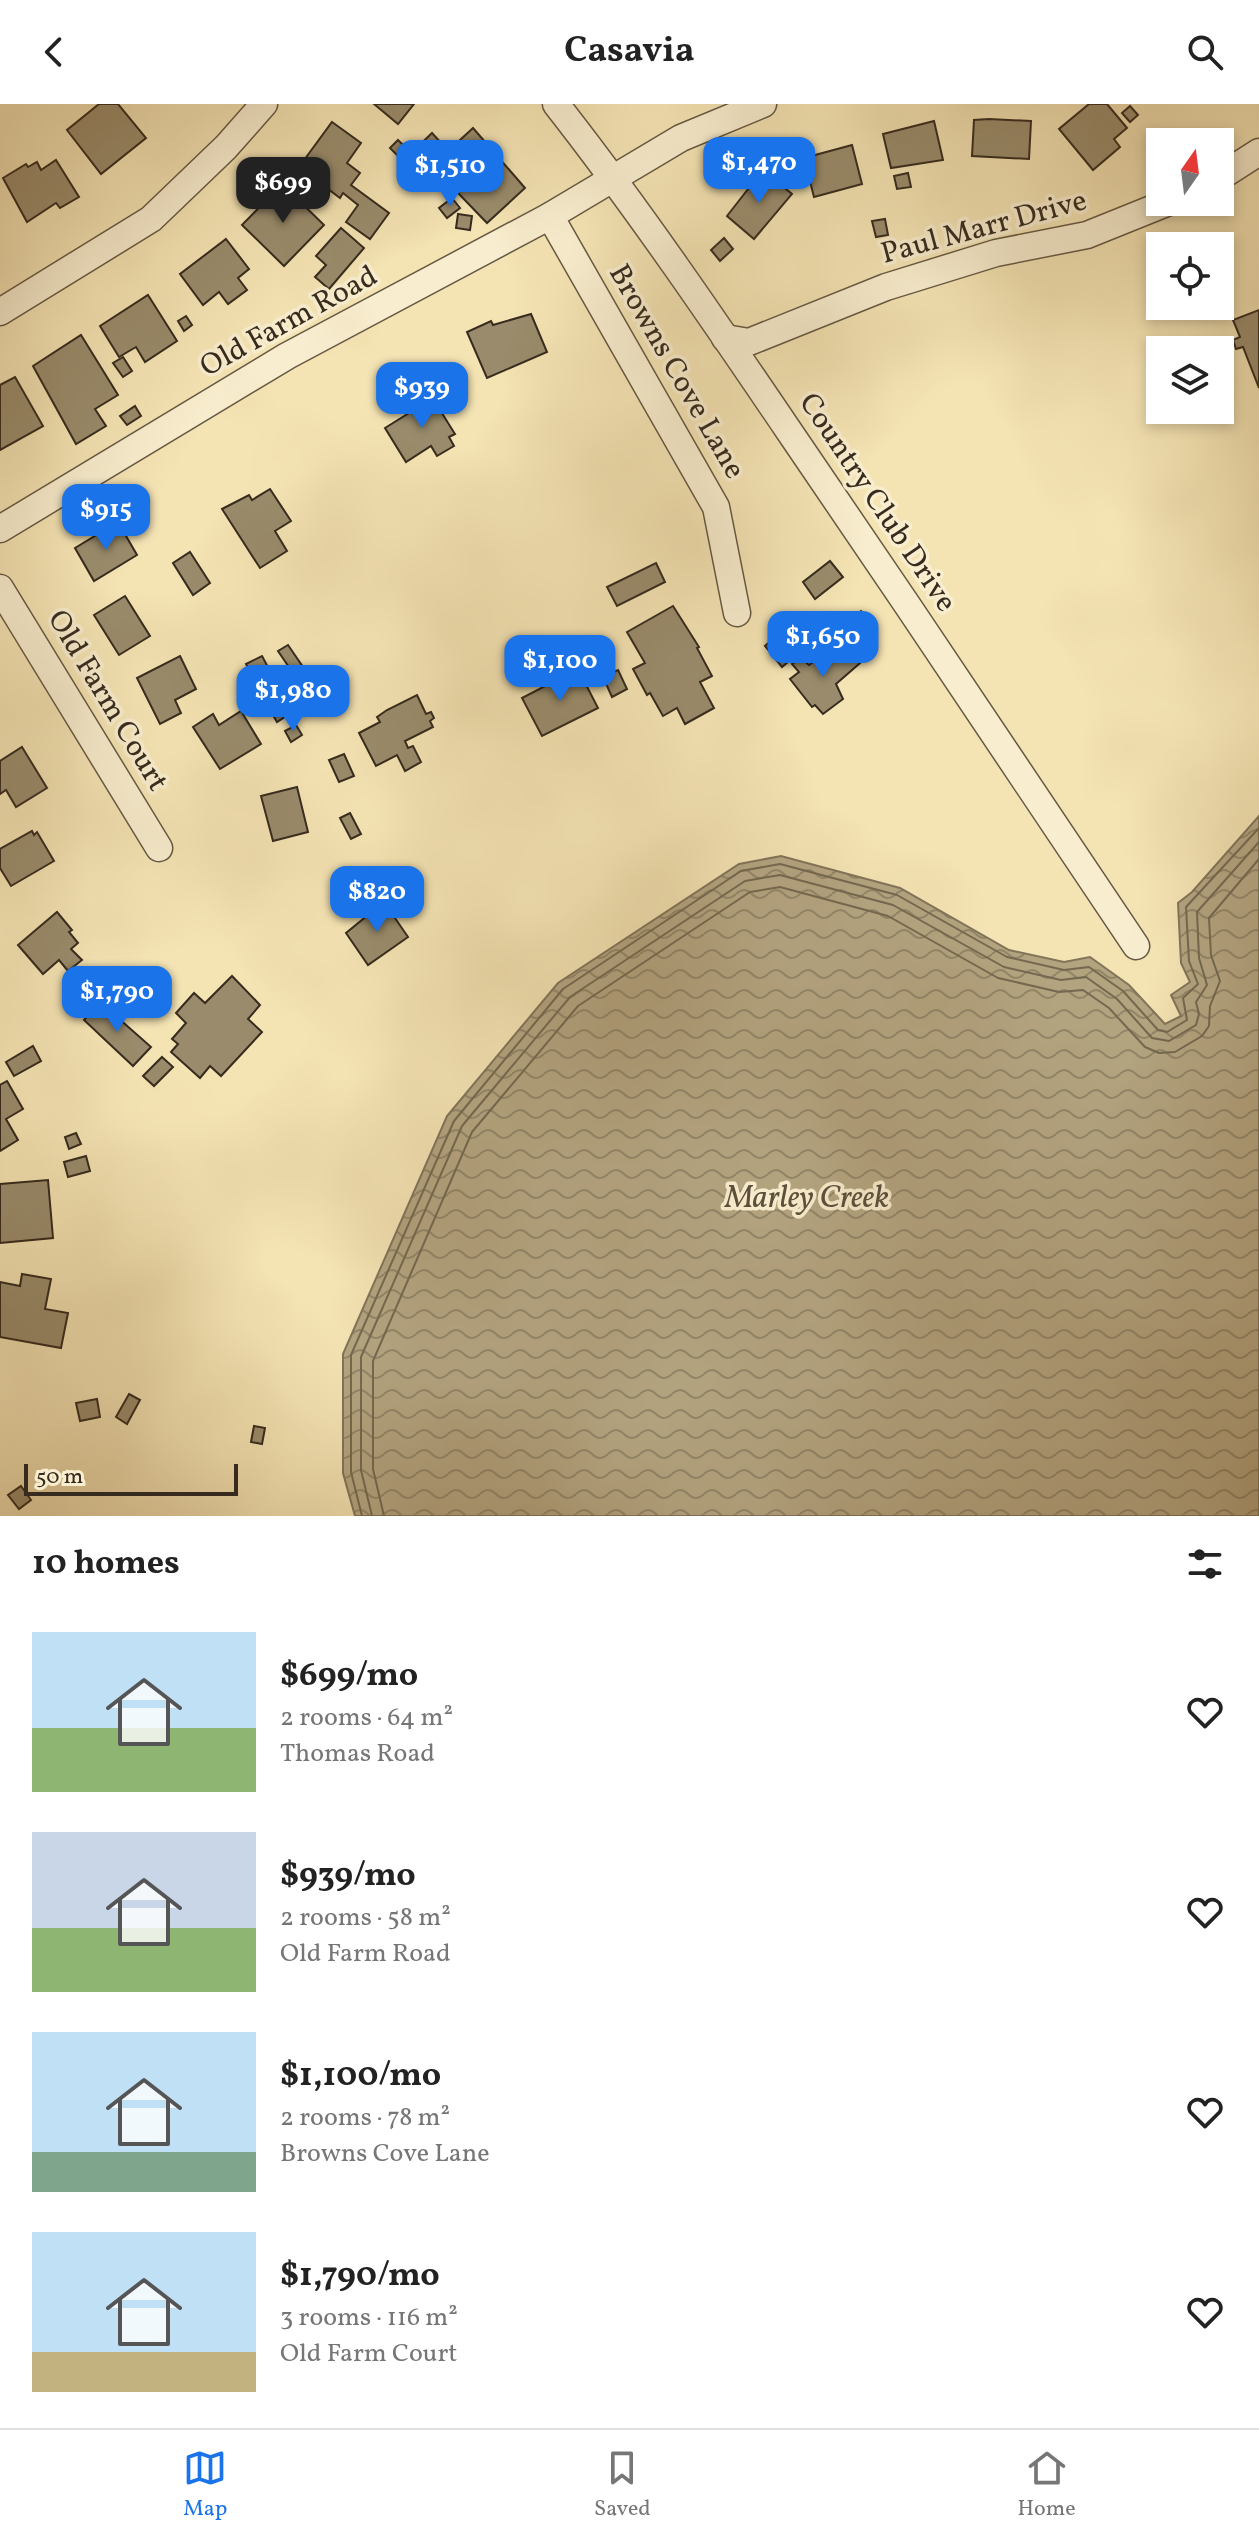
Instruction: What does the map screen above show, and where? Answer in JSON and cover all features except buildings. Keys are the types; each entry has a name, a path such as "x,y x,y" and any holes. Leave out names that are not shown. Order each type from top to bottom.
{"street":[{"path":"0,312 151,219 226,147 264,104"},
{"name":"Country Club Drive","path":"556,104 614,178 725,338 948,662 1136,946"},
{"name":"Old Farm Road","path":"0,529 287,356 550,216 681,138 763,104"},
{"path":"1234,168 1259,152"},
{"name":"Paul Marr Drive","path":"725,338 749,342 886,287 996,253 1087,235 1146,211"},
{"name":"Browns Cove Lane","path":"550,216 716,507 737,613"},
{"name":"Old Farm Court","path":"0,588 159,848"}],"water":[{"name":"Marley Creek","path":"1259,816 1259,1516 355,1516 343,1473 343,1354 447,1116 558,983 739,864 781,856 900,888 1009,950 1064,962 1090,957 1129,985 1165,1024 1181,1016 1171,995 1190,982 1181,963 1178,903 1192,892"}]}
